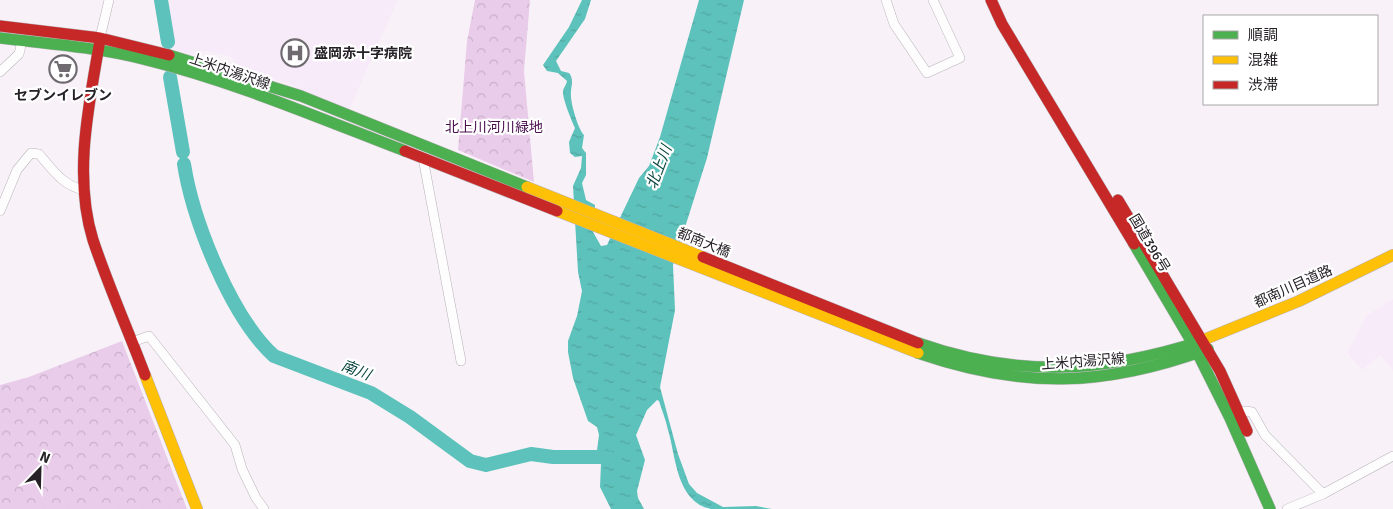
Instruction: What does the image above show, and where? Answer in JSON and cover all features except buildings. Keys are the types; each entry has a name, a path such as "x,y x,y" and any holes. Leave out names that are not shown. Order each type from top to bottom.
{"main road":[{"name":"国道396号","path":"991,0 1002,24 1200,347"},
{"name":"国道396号","path":"1002,0 1200,347 1280,509"},
{"name":"上米内湯沢線","path":"0,26 100,38 143,47 301,96 440,153"},
{"name":"上米内湯沢線","path":"0,38 98,50 144,59 190,72 296,109 442,165"},
{"path":"100,38 87,114 84,190 93,239 197,509"},
{"name":"都南大橋","path":"440,153 958,361"},
{"name":"都南大橋","path":"442,165 894,345 958,361"},
{"name":"都南川目道路","path":"1200,347 1299,301 1393,254"},
{"name":"都南川目道路","path":"1200,347 1303,310 1393,264"},
{"name":"上米内湯沢線","path":"958,361 989,374 1058,380 1134,372 1200,347"},
{"name":"国道396号","path":"1235,415 1270,509"}],"street":[{"path":"100,38 109,0"},
{"path":"886,0 894,24 927,73 960,58 933,0"},
{"path":"0,72 20,54 22,41"},
{"path":"0,210 17,170 31,152 39,154 67,184 84,190"},
{"path":"423,158 455,341 461,361"},
{"path":"132,342 149,336 186,382 235,445 242,469 256,498 264,509"},
{"path":"1235,415 1252,412 1265,435 1324,494"},
{"path":"1288,509 1324,494 1393,456"}],"shaded area":[{"name":"盛岡赤十字病院","path":"169,0 398,0 349,110 289,84 239,68 231,57 205,51 195,56 173,49"},
{"path":"1393,299 1393,371 1380,355 1362,370 1347,353 1366,316"}],"green space":[{"name":"北上川河川緑地","path":"475,0 530,0 524,71 534,182 458,150 467,41"},
{"path":"122,341 187,509 0,509 0,385 29,377"}],"water":[{"name":"北上川","path":"582,0 591,0 585,19 556,61 561,71 569,73 572,78 572,105 577,122 584,135 582,148 586,153 586,175 582,183 586,200 595,205 593,232 601,246 607,245 639,178 649,166 660,137 699,0 744,0 707,158 673,265 675,310 660,387 678,454 689,484 697,493 723,507 756,506 772,509 711,509 699,505 684,488 679,477 666,423 657,400 647,410 636,435 645,460 637,491 638,498 644,509 611,509 600,487 601,463 597,450 599,435 597,427 588,421 573,378 568,352 568,341 577,316 582,291 578,272 573,186 581,168 582,156 575,157 570,153 569,142 575,128 563,95 567,81 558,73 547,71 543,65 569,27"}],"waterway":[{"name":"南川","path":"161,0 168,42"},
{"name":"南川","path":"170,77 183,152"},
{"name":"南川","path":"184,164 196,213 216,267 243,318 258,339 274,356 371,393 410,417 470,461 486,465 531,454 553,457 603,457 615,460"}],"traffic: fast":[{"path":"0,38 108,52 177,68 276,101 405,151"},
{"path":"169,55 301,96 527,187"},
{"path":"1134,244 1193,344 1230,418 1270,509"},
{"path":"918,343 990,362 1060,367 1130,360 1202,341"},
{"path":"918,353 956,365 993,373 1028,378 1063,379 1134,371 1170,362 1208,349"}],"traffic: slow":[{"path":"527,187 703,257"},
{"path":"557,211 918,353"},
{"path":"1203,340 1299,301 1393,255"},
{"path":"145,375 197,509"}],"traffic: jam":[{"path":"991,0 1002,24 1134,244"},
{"path":"0,26 100,38 169,55"},
{"path":"100,40 91,89 85,140 84,191 87,216 99,257 145,375"},
{"path":"405,151 557,211"},
{"path":"1118,200 1220,371 1247,431"},
{"path":"703,257 918,343"}],"place":[{"name":"盛岡赤十字病院","path":"295,53"},
{"name":"セブンイレブン","path":"63,69"}]}
